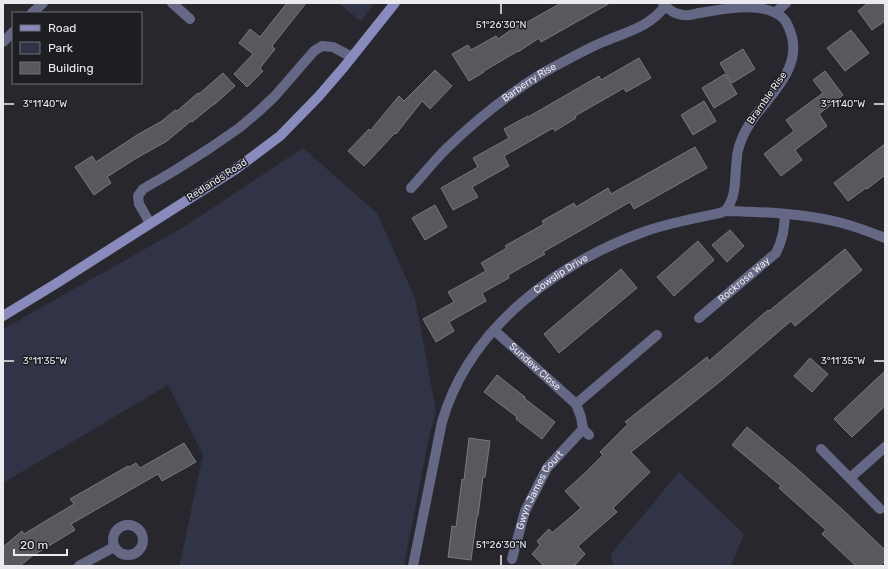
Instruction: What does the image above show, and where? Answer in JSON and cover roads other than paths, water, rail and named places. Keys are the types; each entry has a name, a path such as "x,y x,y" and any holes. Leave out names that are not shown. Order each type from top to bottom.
{"main road":[{"name":"Redlands Road","path":"3,316 236,169 280,136 319,96 395,3"}],"street":[{"path":"33,12 43,3"},
{"path":"172,3 190,19"},
{"path":"664,4 674,12 684,15 747,5 763,6 776,12 786,3"},
{"name":"Barberry Rise","path":"411,188 445,150 494,107 519,88 541,74 575,56 651,21 660,13 664,4"},
{"name":"Bramble Rise","path":"725,211 733,197 737,158 741,140 748,126 787,72 792,57 793,42 790,29 784,19 776,12"},
{"path":"3,42 12,33"},
{"path":"150,224 139,204 138,196 143,189 210,148 243,124 275,96 314,51 322,46 333,48 352,57"},
{"name":"Cowslip Drive","path":"413,566 446,408 471,359 494,330 516,308 549,281 581,260 598,251 647,231 725,211 785,214 838,222 885,238"},
{"name":"Rockrose Way","path":"699,318 776,252 782,242 785,214"},
{"name":"Sundew Close","path":"494,330 576,404"},
{"path":"576,404 657,335"},
{"name":"Gwyn James Court","path":"512,559 525,510 547,468 586,432 576,404"},
{"path":"850,478 885,447"},
{"path":"821,448 880,508"},
{"path":"79,566 114,547"}]}
